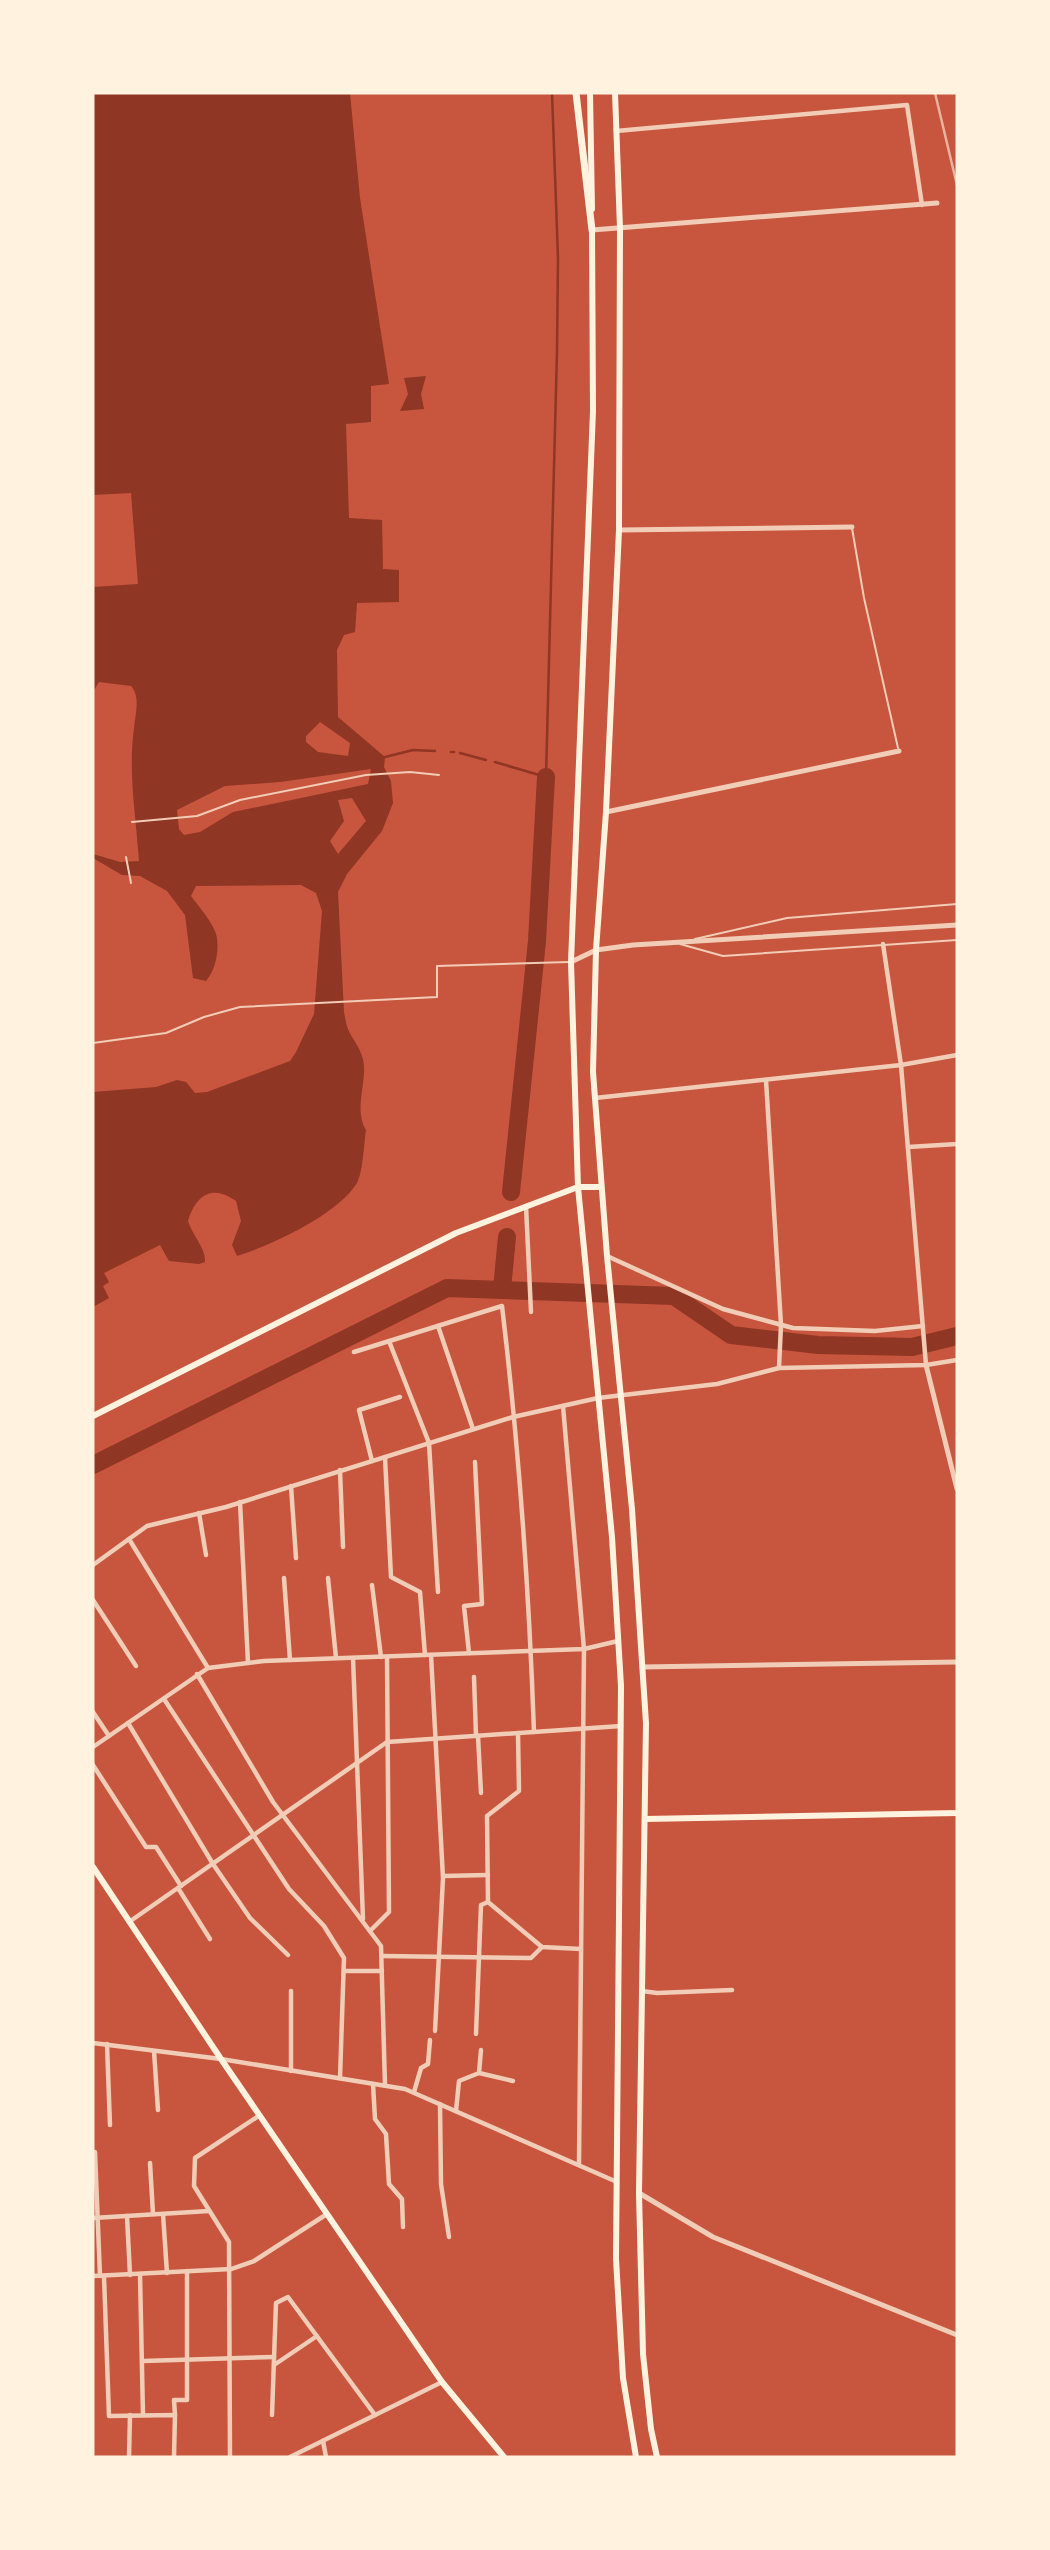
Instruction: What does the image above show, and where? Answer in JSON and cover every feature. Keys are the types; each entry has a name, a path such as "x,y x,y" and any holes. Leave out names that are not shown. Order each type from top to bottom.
{"highway":[{"path":"576,93 592,230"}],"main road":[{"path":"590,93 593,411 570,962 578,1187 612,1537 618,1641 621,1726 616,2259 623,2378 636,2457"},
{"path":"615,93 620,228 619,530 606,812 596,950 595,1098 607,1257 632,1509 646,1723 639,2193 643,2354 651,2429 657,2457"},
{"path":"93,1416 456,1233 578,1187 601,1187"},
{"path":"645,1819 957,1813"},
{"path":"93,1867 442,2382 504,2457"}],"street":[{"path":"616,131 907,105 922,205"},
{"path":"592,230 937,203"},
{"path":"619,530 852,527"},
{"path":"606,812 899,751"},
{"path":"570,962 596,950 957,925"},
{"path":"883,944 901,1065 926,1365 957,1489"},
{"path":"595,1098 901,1065 957,1055"},
{"path":"766,1080 781,1328 779,1368"},
{"path":"908,1147 957,1144"},
{"path":"526,1205 531,1312"},
{"path":"607,1257 723,1308 781,1328 874,1331 923,1326"},
{"path":"354,1352 502,1306 515,1416 534,1732"},
{"path":"438,1326 473,1429"},
{"path":"389,1341 429,1443 438,1592"},
{"path":"93,1564 147,1526 240,1502 515,1416 598,1398 718,1384 779,1368 926,1365 957,1360"},
{"path":"372,1461 359,1410 400,1397"},
{"path":"563,1406 584,1649 579,2165"},
{"path":"385,1457 391,1577 420,1592 425,1655"},
{"path":"469,1653 464,1606 482,1604 475,1462"},
{"path":"341,1471 343,1547"},
{"path":"291,1486 296,1558"},
{"path":"240,1502 248,1663"},
{"path":"199,1513 206,1555"},
{"path":"128,1539 208,1668"},
{"path":"284,1578 290,1660"},
{"path":"328,1578 336,1658"},
{"path":"370,1931 389,1912 384,1656 372,1585"},
{"path":"93,1600 136,1666"},
{"path":"93,1747 208,1668 290,1660 584,1649 618,1641"},
{"path":"431,1655 443,1876 435,2031"},
{"path":"353,1658 363,1922"},
{"path":"642,1667 957,1662"},
{"path":"197,1674 283,1815 381,1946 385,2085"},
{"path":"474,1677 481,1793"},
{"path":"164,1699 289,1889 324,1926 344,1958 340,2078"},
{"path":"93,1712 109,1736"},
{"path":"128,1723 213,1864 250,1919 288,1955"},
{"path":"130,1922 387,1742 621,1726"},
{"path":"488,1902 487,1816 519,1791 518,1733"},
{"path":"93,1765 146,1847 156,1847 210,1939"},
{"path":"443,1876 488,1875"},
{"path":"488,1902 542,1947 581,1949"},
{"path":"476,2034 481,1905 488,1902"},
{"path":"382,1956 531,1958 542,1947"},
{"path":"344,1971 382,1971"},
{"path":"642,1991 657,1993 732,1990"},
{"path":"291,1991 291,2071"},
{"path":"414,2092 421,2068 428,2064 430,2040"},
{"path":"93,2043 221,2059 414,2092 617,2182"},
{"path":"107,2045 110,2125"},
{"path":"479,2073 481,2050"},
{"path":"154,2051 158,2110"},
{"path":"456,2111 460,2081 479,2073 513,2081"},
{"path":"373,2084 375,2119 386,2134 389,2184 402,2199 403,2227"},
{"path":"440,2104 441,2184 449,2237"},
{"path":"230,2457 229,2242 194,2186 195,2158 260,2115"},
{"path":"93,2152 109,2416 175,2414"},
{"path":"150,2163 153,2214"},
{"path":"639,2193 713,2237 957,2335"},
{"path":"95,2218 209,2211"},
{"path":"163,2214 167,2273"},
{"path":"93,2276 228,2270 254,2261 327,2214"},
{"path":"127,2216 130,2275"},
{"path":"174,2457 174,2400 187,2400 187,2272"},
{"path":"140,2274 144,2415"},
{"path":"272,2415 276,2303 288,2297 375,2416"},
{"path":"274,2365 317,2336"},
{"path":"143,2361 274,2357"},
{"path":"290,2457 442,2382"},
{"path":"129,2457 130,2415"},
{"path":"323,2441 326,2457"}],"lane":[{"path":"852,527 864,598 899,751"},
{"path":"132,822 197,816 240,800 366,775 410,772 439,775"},
{"path":"127,857 131,883"},
{"path":"676,943 787,918 957,904"},
{"path":"676,943 723,956 957,940"},
{"path":"93,1043 166,1033 204,1017 240,1007 437,997 437,966 570,962"}],"shaded area":[{"path":"93,93 350,93 360,198 389,384 371,386 371,422 346,424 349,518 382,520 383,569 399,570 399,602 357,603 355,632 344,635 337,650 338,717 385,757 384,767 391,781 393,803 382,831 347,874 338,892 344,1012 348,1029 362,1055 364,1068 361,1113 366,1130 361,1172 348,1195 319,1217 285,1237 237,1256 232,1245 241,1221 236,1201 220,1193 206,1194 196,1204 188,1221 205,1262 199,1264 169,1261 160,1245 104,1273 109,1282 103,1286 109,1298 93,1307 93,1092 156,1087 177,1080 186,1082 195,1093 207,1092 290,1061 314,1014 322,911 316,893 301,885 196,886 191,896 212,924 218,946 215,965 206,981 193,978 185,915 167,891 140,876 122,875 93,858 93,854 120,862 139,861 132,761 136,695 131,686 99,682 93,692 93,587 138,584 131,493 93,495","holes":["320,722 350,743 348,756 318,752 306,742 306,736","371,769 368,784 233,812 200,832 184,835 179,829 177,810 225,786 280,782","352,798 366,821 338,854 330,841 344,821 338,800"]},
{"path":"426,376 421,394 424,409 400,411 408,394 404,378"}],"waterway":[{"path":"495,762 546,777 558,258 552,93"},
{"path":"385,757 413,750 435,751"},
{"path":"460,753 486,760"},
{"path":"511,1192 537,941 546,777"},
{"path":"502,1289 507,1237"},
{"path":"93,1465 447,1288 674,1296 731,1335 818,1345 912,1347 957,1336"}],"railway":[{"path":"935,93 957,185"}]}
